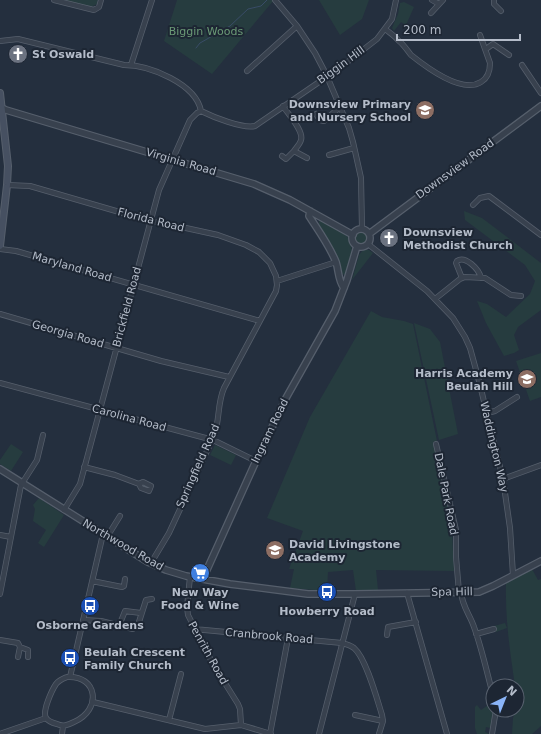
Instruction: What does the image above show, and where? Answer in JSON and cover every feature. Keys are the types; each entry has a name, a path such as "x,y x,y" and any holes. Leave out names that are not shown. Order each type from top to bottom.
{"main road":[{"path":"0,92 7,185 0,244"}],"street":[{"path":"54,0 94,10 99,7 101,0"},
{"path":"131,65 152,0"},
{"path":"275,0 297,26 315,53 349,128 362,187 362,229"},
{"name":"Biggin Hill","path":"201,111 218,119 252,127 326,77 376,39 385,29 394,14 396,0"},
{"path":"432,0 439,4"},
{"path":"431,13 443,0"},
{"path":"494,0 494,4 502,11"},
{"path":"247,71 297,26"},
{"path":"385,29 396,37 413,56 444,78 468,86 473,86 480,83 488,74 490,63 480,35"},
{"path":"0,41 18,39 124,65 131,65 162,74 180,84 197,100 201,111"},
{"path":"486,49 493,44 509,55"},
{"path":"522,65 541,93"},
{"name":"Virginia Road","path":"1,106 6,110 254,184 286,197 353,235"},
{"path":"282,156 286,159 301,141 301,134 298,127 283,106"},
{"name":"Downsview Road","path":"369,234 541,106"},
{"path":"316,114 322,122 340,107"},
{"name":"Brickfield Road","path":"64,510 78,488 159,190 190,120 201,111"},
{"path":"328,155 354,148"},
{"path":"294,151 307,158"},
{"name":"Florida Road","path":"7,185 30,186 151,221 218,235 259,252 268,260 275,272 277,281"},
{"path":"473,205 480,198 489,196 541,235"},
{"path":"310,211 309,216 324,238 336,262 341,284 344,288"},
{"path":"362,229 369,234 370,239 368,244 364,247 357,246 353,241 353,235 356,231 362,229"},
{"name":"Maryland Road","path":"0,244 16,251 260,321"},
{"name":"Waddington Way","path":"368,244 412,278 435,299 453,318 465,337 471,353 503,479 510,528 513,575"},
{"name":"Ingram Road","path":"204,579 256,461 290,391 335,311 357,246"},
{"path":"462,278 456,263 456,261 460,259 464,259 474,267 480,273 481,278"},
{"path":"277,281 336,262"},
{"path":"435,299 462,278 481,278 489,280 511,295 521,296"},
{"name":"Springfield Road","path":"151,563 169,533 213,440 219,423 220,398 229,377 277,290 277,281"},
{"name":"Georgia Road","path":"0,314 116,348 229,377"},
{"name":"Carolina Road","path":"0,383 213,440 256,461"},
{"path":"487,414 517,396"},
{"path":"0,594 21,484 37,460 43,435"},
{"name":"Dale Park Road","path":"436,444 456,530 456,557 460,592 464,606 474,627 488,678"},
{"path":"503,479 541,465"},
{"path":"84,467 115,474 139,484"},
{"name":"Northwood Road","path":"0,469 151,563 166,570 190,577 230,584 302,593 355,594"},
{"path":"70,677 92,581 105,535 120,516"},
{"path":"0,536 11,538"},
{"name":"Spa Hill","path":"355,594 482,591 541,561"},
{"name":"Penrith Road","path":"190,577 187,610 194,629 212,664 238,704 241,725"},
{"path":"92,581 122,587 124,586 125,579"},
{"path":"407,593 447,734"},
{"path":"319,734 355,594"},
{"path":"83,620 100,621 133,629 138,625 146,600 152,599"},
{"path":"119,626 125,611 141,612"},
{"path":"387,635 388,627 416,622"},
{"name":"Cranbrook Road","path":"194,629 343,643"},
{"path":"476,634 494,629"},
{"path":"93,702 170,720 205,732 241,725 271,734 288,638"},
{"path":"0,640 18,644 20,647 28,650 28,657"},
{"path":"343,643 354,648 361,658 382,715 383,721 379,734"},
{"path":"18,657 20,647"},
{"path":"170,720 181,674"},
{"path":"70,677 83,681 87,684 92,693 93,702 90,710 83,718 69,725 63,726 46,718 46,705 55,686 60,680 70,677"},
{"path":"355,715 383,721"},
{"path":"0,734 46,718"},
{"path":"487,730 492,733 495,718"},
{"path":"62,734 63,726"}],"green space":[{"path":"62,0 98,0 97,4 91,7"},
{"name":"Biggin Woods","path":"177,0 274,0 212,74 164,41"},
{"path":"319,0 369,0 362,19 340,35"},
{"path":"404,2 414,7 406,25 401,22 394,31 392,28 398,14 400,3"},
{"path":"464,211 482,218 541,263 541,310 518,327 514,335 519,350 514,353 504,356 486,323 477,301 487,304 506,317 530,294 535,281 525,265 465,220"},
{"path":"319,220 322,220 341,231 349,240 352,252 345,275 342,274 337,256 319,224"},
{"path":"361,232 366,234 368,239 366,244 361,246 356,244 354,239 356,234"},
{"path":"363,250 369,250 373,253 352,280 359,255"},
{"path":"371,311 382,317 413,324 437,441 433,442 443,483 452,532 454,571 376,570 378,590 356,591 353,570 328,572 327,591 290,588 294,569 289,569 303,531 267,518 310,417"},
{"path":"414,323 430,329 440,342 458,434 439,440"},
{"path":"541,353 541,397 530,401 516,361"},
{"path":"11,444 23,452 11,471 0,464 0,460"},
{"path":"215,445 236,455 231,465 210,455"},
{"path":"39,498 64,515 44,547 38,543 46,530 33,521 35,509 33,505"},
{"path":"532,569 538,580 541,579 541,726 532,734 512,734 513,718 525,718 525,678 514,678 508,635 506,583"},
{"path":"505,623 507,628 496,632 494,626"},
{"path":"477,705 481,710 485,707 485,718 493,718 490,728 486,727 485,732 489,734 477,734 475,728 475,707"}],"waterway":[{"path":"196,48 200,43 230,26 248,9 261,6 267,0"}],"place":[{"name":"St Oswald","path":"18,54"},
{"name":"Downsview Primary and Nursery School","path":"425,110"},
{"name":"Downsview Methodist Church","path":"389,238"},
{"name":"Harris Academy Beulah Hill","path":"527,379"},
{"name":"David Livingstone Academy","path":"275,550"},
{"name":"New Way Food & Wine","path":"200,573"},
{"name":"Howberry Road","path":"327,592"},
{"name":"Osborne Gardens","path":"90,606"},
{"name":"Beulah Crescent Family Church","path":"70,658"}]}
